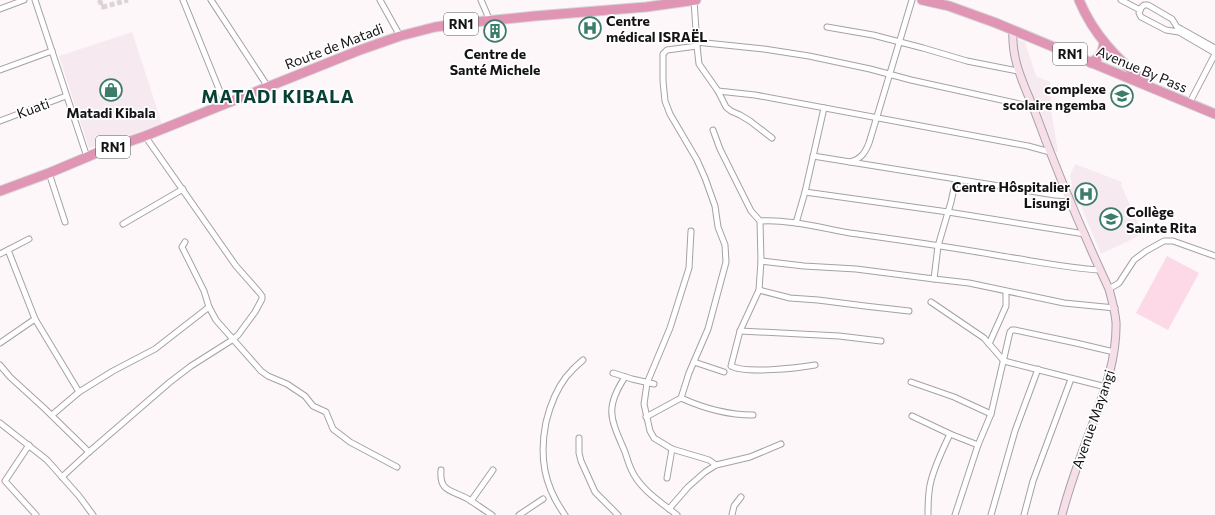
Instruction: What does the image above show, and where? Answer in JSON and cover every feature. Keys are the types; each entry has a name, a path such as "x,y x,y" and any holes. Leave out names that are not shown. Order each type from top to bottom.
{"highway":[{"name":"Route de Matadi","path":"0,191 49,173 99,152 145,136 360,50 400,36 435,27 535,16 646,7 695,0"},
{"name":"Avenue By Pass","path":"922,0 948,6 1013,30 1215,114"},
{"path":"1079,0 1090,24 1104,42 1128,68 1154,89"},
{"path":"1092,63 1101,55 1104,42"}],"street":[{"path":"0,9 24,0"},
{"path":"35,0 66,96 88,157"},
{"path":"185,0 225,104"},
{"path":"211,0 268,87"},
{"path":"380,0 400,36"},
{"path":"481,0 490,21"},
{"path":"695,0 699,64 718,91 726,107 745,118 772,138"},
{"path":"850,162 860,158 865,153 872,135 912,0"},
{"path":"1121,0 1140,9"},
{"path":"1127,0 1140,9"},
{"path":"1189,104 1215,53 1176,29 1172,19 1148,5 1144,5 1140,9 1140,15 1148,21 1166,30 1170,31 1176,29 1215,48"},
{"path":"827,27 873,35 954,57 967,62 1018,71"},
{"name":"Avenue Mayangi","path":"1013,30 1012,43 1018,71 1050,152 1109,289 1114,308 1116,337 1106,387 1071,483 1062,515"},
{"path":"681,398 682,391 708,329 726,262 725,245 718,227 715,206 705,178 697,160 670,114 665,101 663,54 665,52 668,50 697,44 764,49 809,56 1033,107"},
{"path":"0,70 52,51"},
{"path":"718,91 755,95 1028,146 1050,152"},
{"name":"Kuati","path":"0,120 66,96"},
{"path":"796,223 805,192 824,108"},
{"path":"713,130 720,149 751,211 760,221 761,261 758,290 740,331 731,365 738,369 746,370 815,365"},
{"path":"62,477 170,382 191,366 232,340 247,324 262,300 262,296 236,266 145,136"},
{"path":"813,156 1069,196"},
{"path":"49,173 65,222"},
{"path":"934,279 938,246 956,179"},
{"path":"123,224 183,189"},
{"path":"805,192 948,212 1085,234"},
{"path":"760,221 796,223 1038,263 1100,270"},
{"path":"691,231 689,268 678,305 647,383 644,404 650,431 654,438 672,449 709,460 716,465"},
{"path":"0,254 29,239"},
{"path":"1109,289 1119,283 1134,260 1164,241 1173,241 1215,256"},
{"path":"185,242 182,247 204,291 209,307 216,320 232,340 261,371 302,393 313,406 326,412 331,427 335,431 365,450 397,467"},
{"path":"8,250 35,319 79,392"},
{"path":"761,261 804,266 856,269 968,283 1064,303 1114,308"},
{"path":"758,290 790,298 909,311"},
{"path":"989,344 1006,306 1006,292"},
{"path":"932,302 977,332 1004,361 1106,387"},
{"path":"52,416 79,392 155,349 209,307"},
{"path":"0,343 35,319"},
{"path":"955,515 978,445 991,414 1010,332 1012,330 1114,352"},
{"path":"740,331 839,336 881,340"},
{"path":"565,515 554,499 548,485 544,469 543,436 550,408 555,396 567,375 583,360"},
{"path":"694,362 724,372"},
{"path":"0,364 18,386 89,452"},
{"path":"990,515 1015,431 1038,370"},
{"path":"613,373 654,384"},
{"path":"625,377 615,394 613,401 611,410 613,424 635,477 653,496 677,515"},
{"path":"1024,515 1033,481 1071,379"},
{"path":"911,382 954,397 991,414"},
{"path":"646,417 681,398 702,406 732,414 753,415"},
{"path":"912,416 978,445"},
{"path":"0,422 47,460 79,496 93,515"},
{"path":"928,515 931,481 943,447 950,434"},
{"path":"579,438 581,461 595,492 618,515"},
{"path":"669,509 688,487 705,472 716,465 750,457 781,444"},
{"path":"29,445 5,481 36,515"},
{"path":"667,478 672,449"},
{"path":"441,470 440,477 445,488 472,501 492,515"},
{"path":"472,501 493,470"},
{"path":"732,515 734,506 741,497"},
{"path":"519,515 543,500"}],"shaded area":[{"name":"Matadi Kibala","path":"132,32 162,124 89,148 59,56"},
{"path":"1015,39 1025,42 1036,76 1050,82 1051,110 1058,152 1051,149 1020,71"},
{"name":"Collège Sainte Rita","path":"1075,164 1122,182 1121,185 1143,234 1101,254 1080,204 1076,206 1067,185 1072,182 1070,176"},
{"path":"1167,256 1199,273 1168,330 1136,313"}],"waterway":[{"path":"99,0 103,7"}],"tunnel":[{"path":"99,0 103,7 128,0"}],"place":[{"name":"Centre médical ISRAËL","path":"590,28"},
{"name":"Centre de Santé Michele","path":"495,31"},
{"name":"Matadi Kibala","path":"111,90"},
{"name":"complexe scolaire ngemba","path":"1122,96"},
{"name":"Centre Hôspitalier Lisungi","path":"1086,194"},
{"name":"Collège Sainte Rita","path":"1111,219"}],"district":[{"name":"MATADI KIBALA","path":"278,96"}]}
